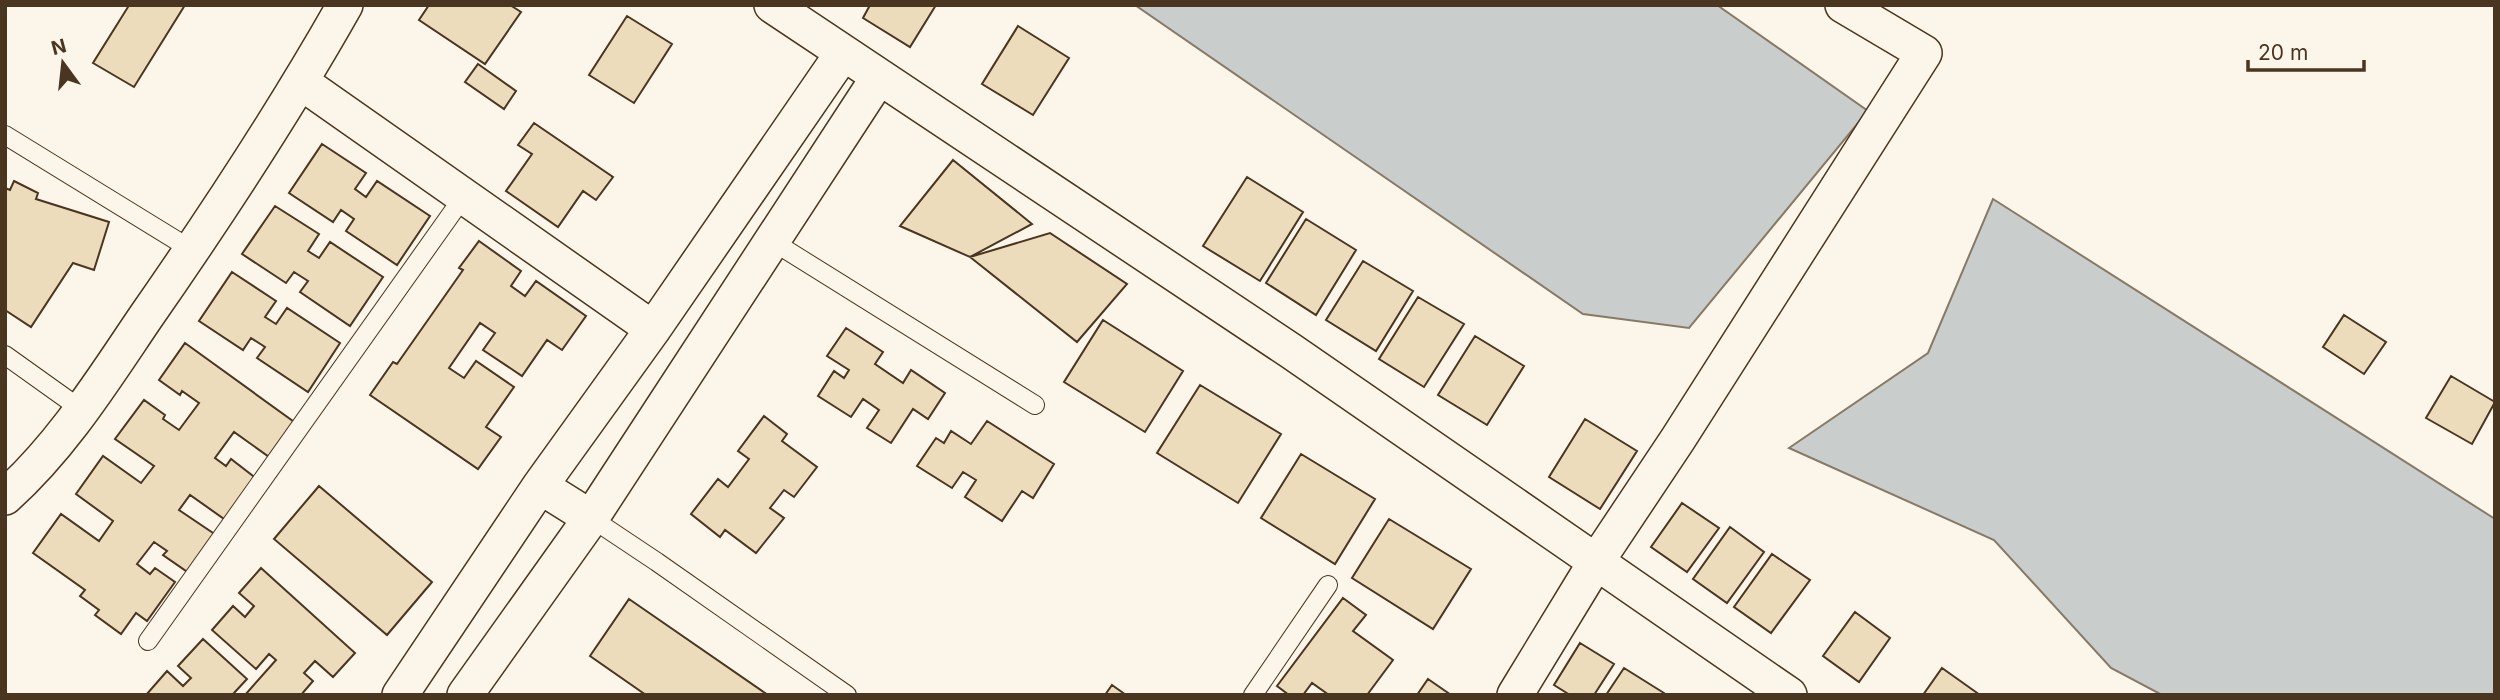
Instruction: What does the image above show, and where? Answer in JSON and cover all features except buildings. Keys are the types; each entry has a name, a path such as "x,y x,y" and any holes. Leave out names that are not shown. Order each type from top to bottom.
{"street":[{"path":"5,497 28,477 82,410 192,250 302,82 345,5"},
{"path":"772,5 1291,351 1789,695"},
{"path":"1515,695 1596,562 1678,439 1924,52 1843,5"},
{"path":"400,695 540,486 653,329 843,53"},
{"path":"465,695 591,518 879,76"},
{"path":"302,82 653,329"},
{"path":"540,486 591,518"}],"lane":[{"path":"5,135 192,250"},
{"path":"148,641 464,196"},
{"path":"772,242 1035,405"},
{"path":"5,355 82,410"},
{"path":"591,518 847,695"},
{"path":"1253,695 1328,584"}],"shaded area":[{"path":"1135,5 1717,5 1868,111 1689,328 1583,314"},
{"path":"1993,199 2495,519 2495,695 2162,695 2111,668 1994,540 1789,448 1928,353"}]}
